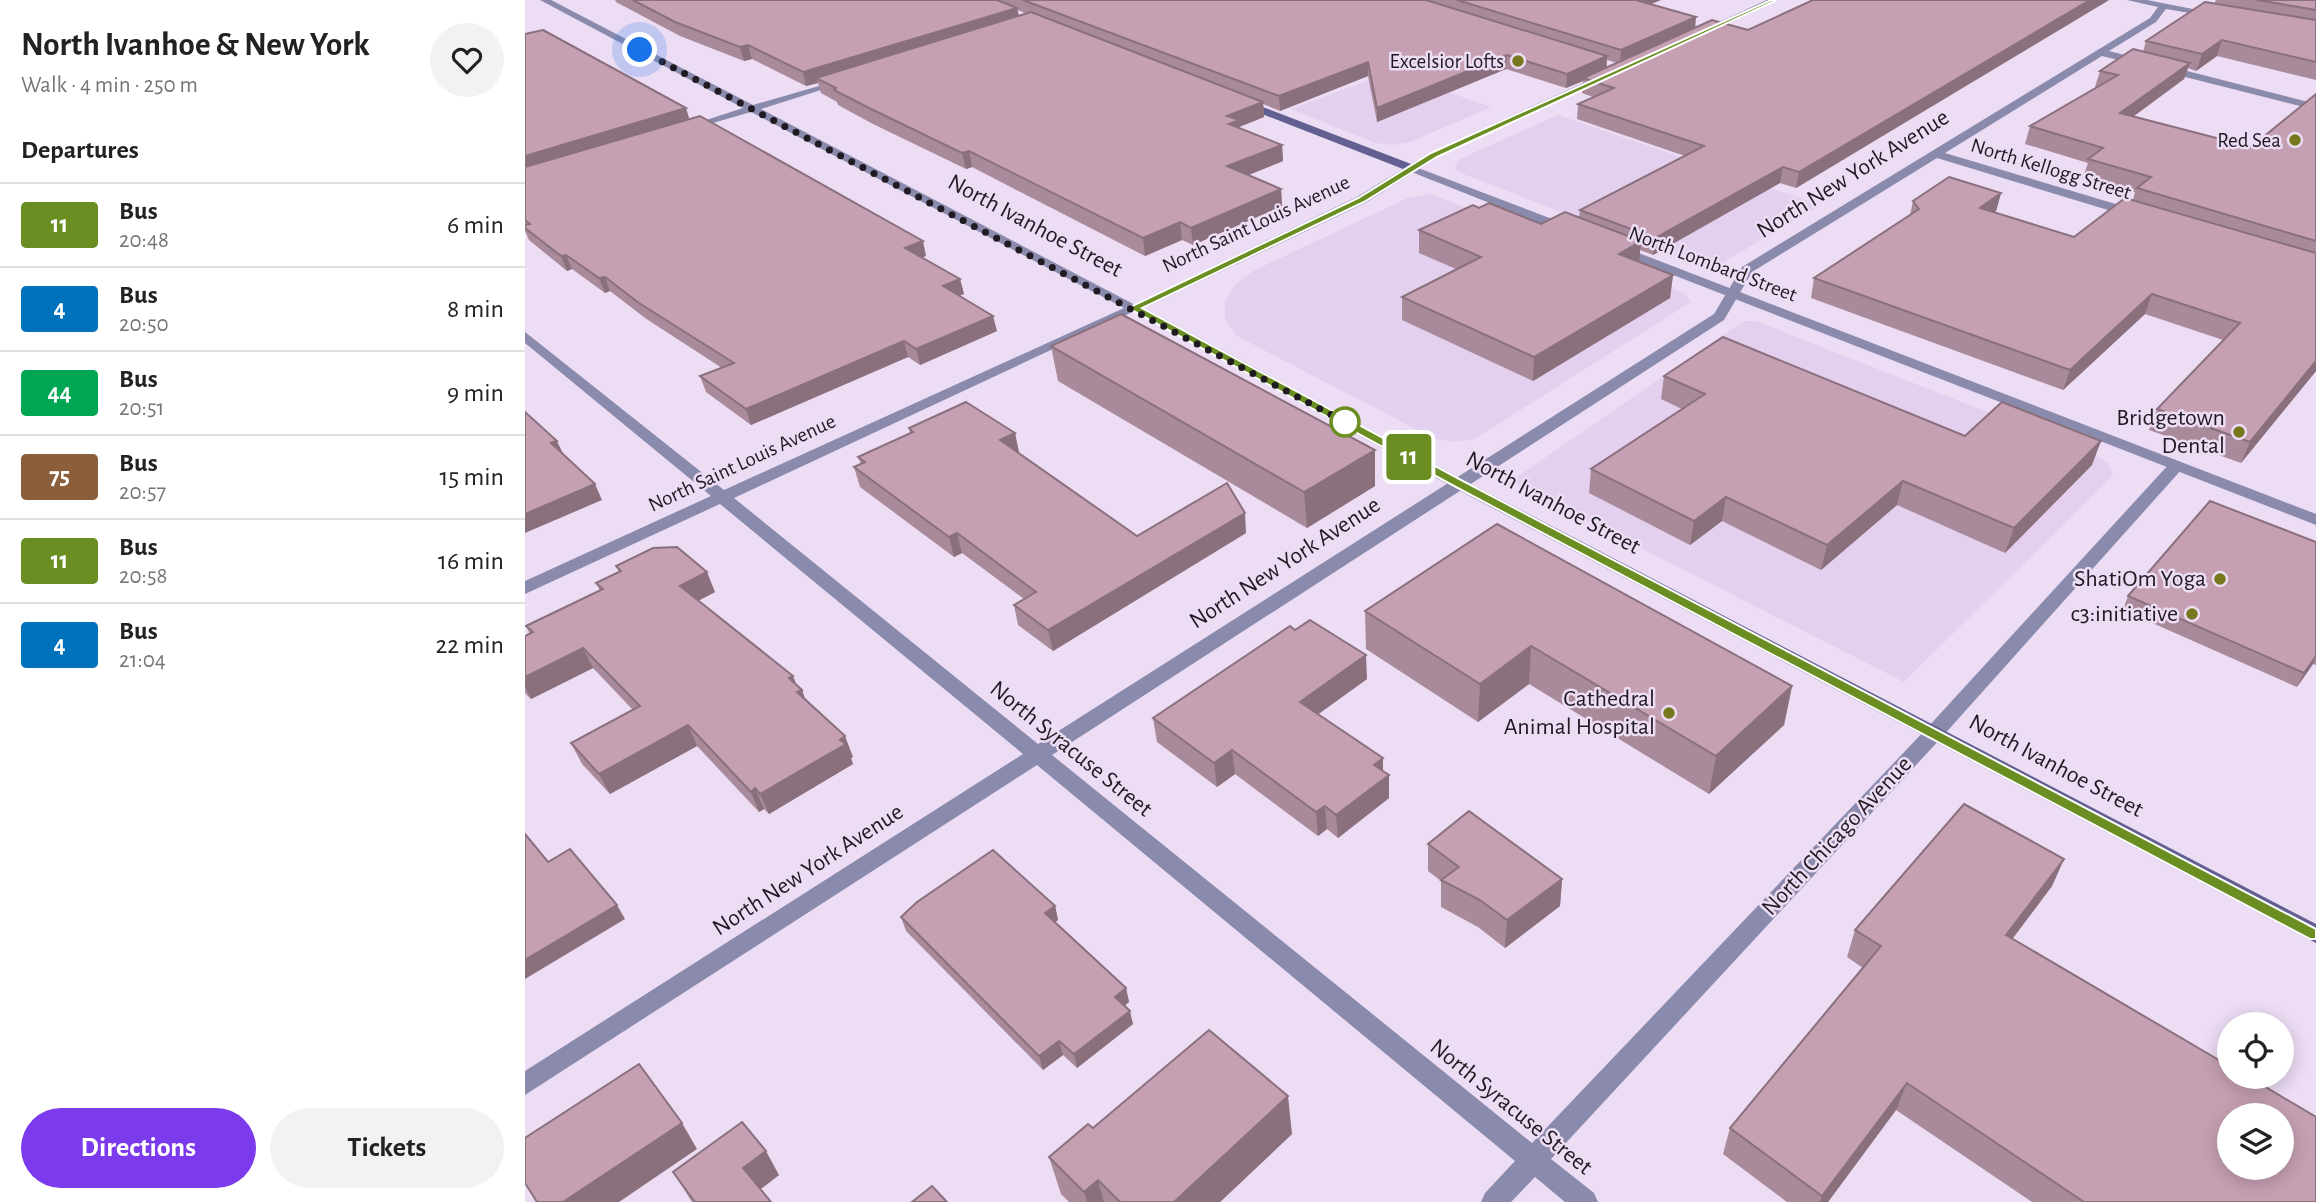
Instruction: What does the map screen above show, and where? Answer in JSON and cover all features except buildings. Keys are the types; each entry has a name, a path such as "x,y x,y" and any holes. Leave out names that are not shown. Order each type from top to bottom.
{"main road":[{"path":"1687,39 1774,0"},
{"name":"North Saint Louis Avenue","path":"1134,308 1361,200 1434,155 1615,72"},
{"path":"1228,97 1413,169"},
{"name":"North Ivanhoe Street","path":"1134,308 1459,484 2316,934"}],"street":[{"name":"North Ivanhoe Street","path":"544,0 1134,308"},
{"path":"2131,0 2227,17"},
{"name":"North New York Avenue","path":"525,1084 1719,317 1747,270 2153,20 2163,6"},
{"path":"2099,52 2316,107"},
{"path":"676,133 856,75"},
{"name":"North Kellogg Street","path":"1936,154 2147,218"},
{"path":"1413,169 1580,234"},
{"name":"North Lombard Street","path":"1604,244 2316,520"},
{"name":"North Saint Louis Avenue","path":"525,588 1134,308"},
{"name":"North Syracuse Street","path":"525,336 1585,1202"},
{"name":"North Chicago Avenue","path":"1494,1202 1935,732 2176,467"}],"shaded area":[{"path":"1389,72 1491,107 1410,142 1393,145 1376,143 1292,109"},
{"path":"1558,115 1820,205 1722,263 1699,265 1458,172 1455,168 1460,159"},
{"path":"1431,194 1685,293 1691,302 1476,438 1456,442 1435,439 1237,336 1225,319 1225,301 1235,285 1255,270 1410,197"},
{"path":"1744,321 1756,321 2094,454 2109,464 2113,475 1904,682 1517,485 1517,477"}],"bus line":[{"name":"11","path":"1774,0 1434,155 1388,186 1361,200 1134,308 1459,484 2316,934"}],"place":[{"name":"Excelsior Lofts","path":"1518,61"},
{"name":"Red Sea","path":"2295,140"},
{"name":"Bridgetown Dental","path":"2239,432"},
{"name":"ShatiOm Yoga","path":"2220,579"},
{"name":"c3:initiative","path":"2192,614"},
{"name":"Cathedral Animal Hospital","path":"1669,713"}],"route":[{"path":"640,50 1134,308 1345,422"}]}
